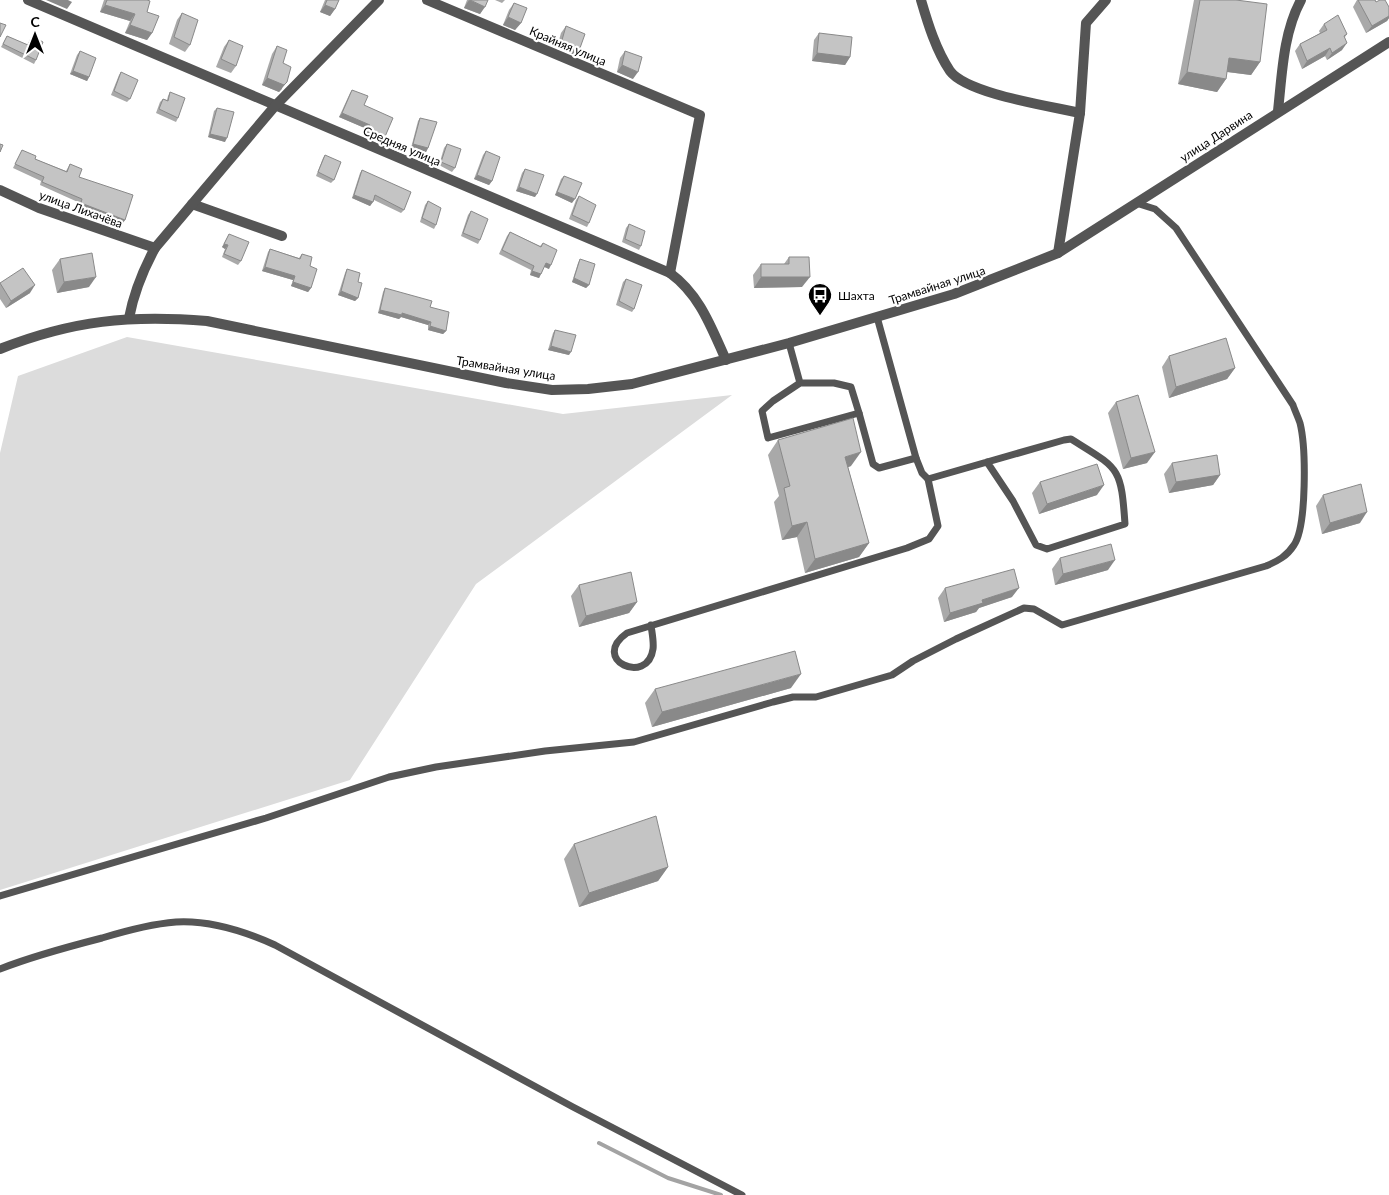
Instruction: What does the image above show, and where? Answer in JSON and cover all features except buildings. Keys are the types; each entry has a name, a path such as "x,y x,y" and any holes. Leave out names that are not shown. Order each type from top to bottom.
{"street":[{"name":"Средняя улица","path":"28,0 670,273 685,284 701,307 726,360"},
{"path":"129,318 134,291 140,274 155,248 275,106 379,0"},
{"name":"Крайняя улица","path":"427,0 700,116 670,273"},
{"path":"921,0 930,29 944,60 951,72 967,84 986,91 1080,113"},
{"path":"1058,253 1080,113 1086,23 1106,0"},
{"path":"1278,111 1286,47 1292,19 1301,0"},
{"name":"улица Дарвина","path":"1058,253 1389,42"},
{"name":"улица Лихачёва","path":"2,194 155,248"},
{"path":"192,204 282,236"},
{"name":"Трамвайная улица","path":"0,349 66,327 99,320 129,318 207,321 488,380 552,390 588,389 632,384 789,343 954,294 1058,253"}],"lane":[{"path":"0,896 266,818 389,777 436,767 535,752 634,742 773,702 793,697 816,697 892,676 913,661 1024,608 1034,609 1062,625 1266,566 1284,558 1294,545 1301,530 1304,447 1300,422 1293,404 1176,228 1155,209 1136,203"},
{"path":"651,625 653,648 650,658 643,666 632,668 621,665 616,659 614,649 616,640 627,633 651,625 907,548 929,539 938,526 928,479 922,473 916,458 877,317"},
{"path":"789,343 800,383"},
{"path":"859,413 768,438 762,411 772,401 800,383 834,382 851,388 859,413 873,464 879,468 916,458"},
{"path":"928,479 987,462 1070,439 1113,465 1123,491 1125,524 1047,549 1036,546 1013,501 987,462"},
{"path":"0,969 64,948 127,931 176,922 201,923 248,933 275,945 573,1107 742,1195"}],"shaded area":[{"path":"127,337 563,414 732,395 476,584 350,780 0,890 0,453 18,376"}],"waterway":[{"path":"599,1143 668,1178 721,1195"}],"place":[{"name":"Шахта","path":"820,316"}]}
